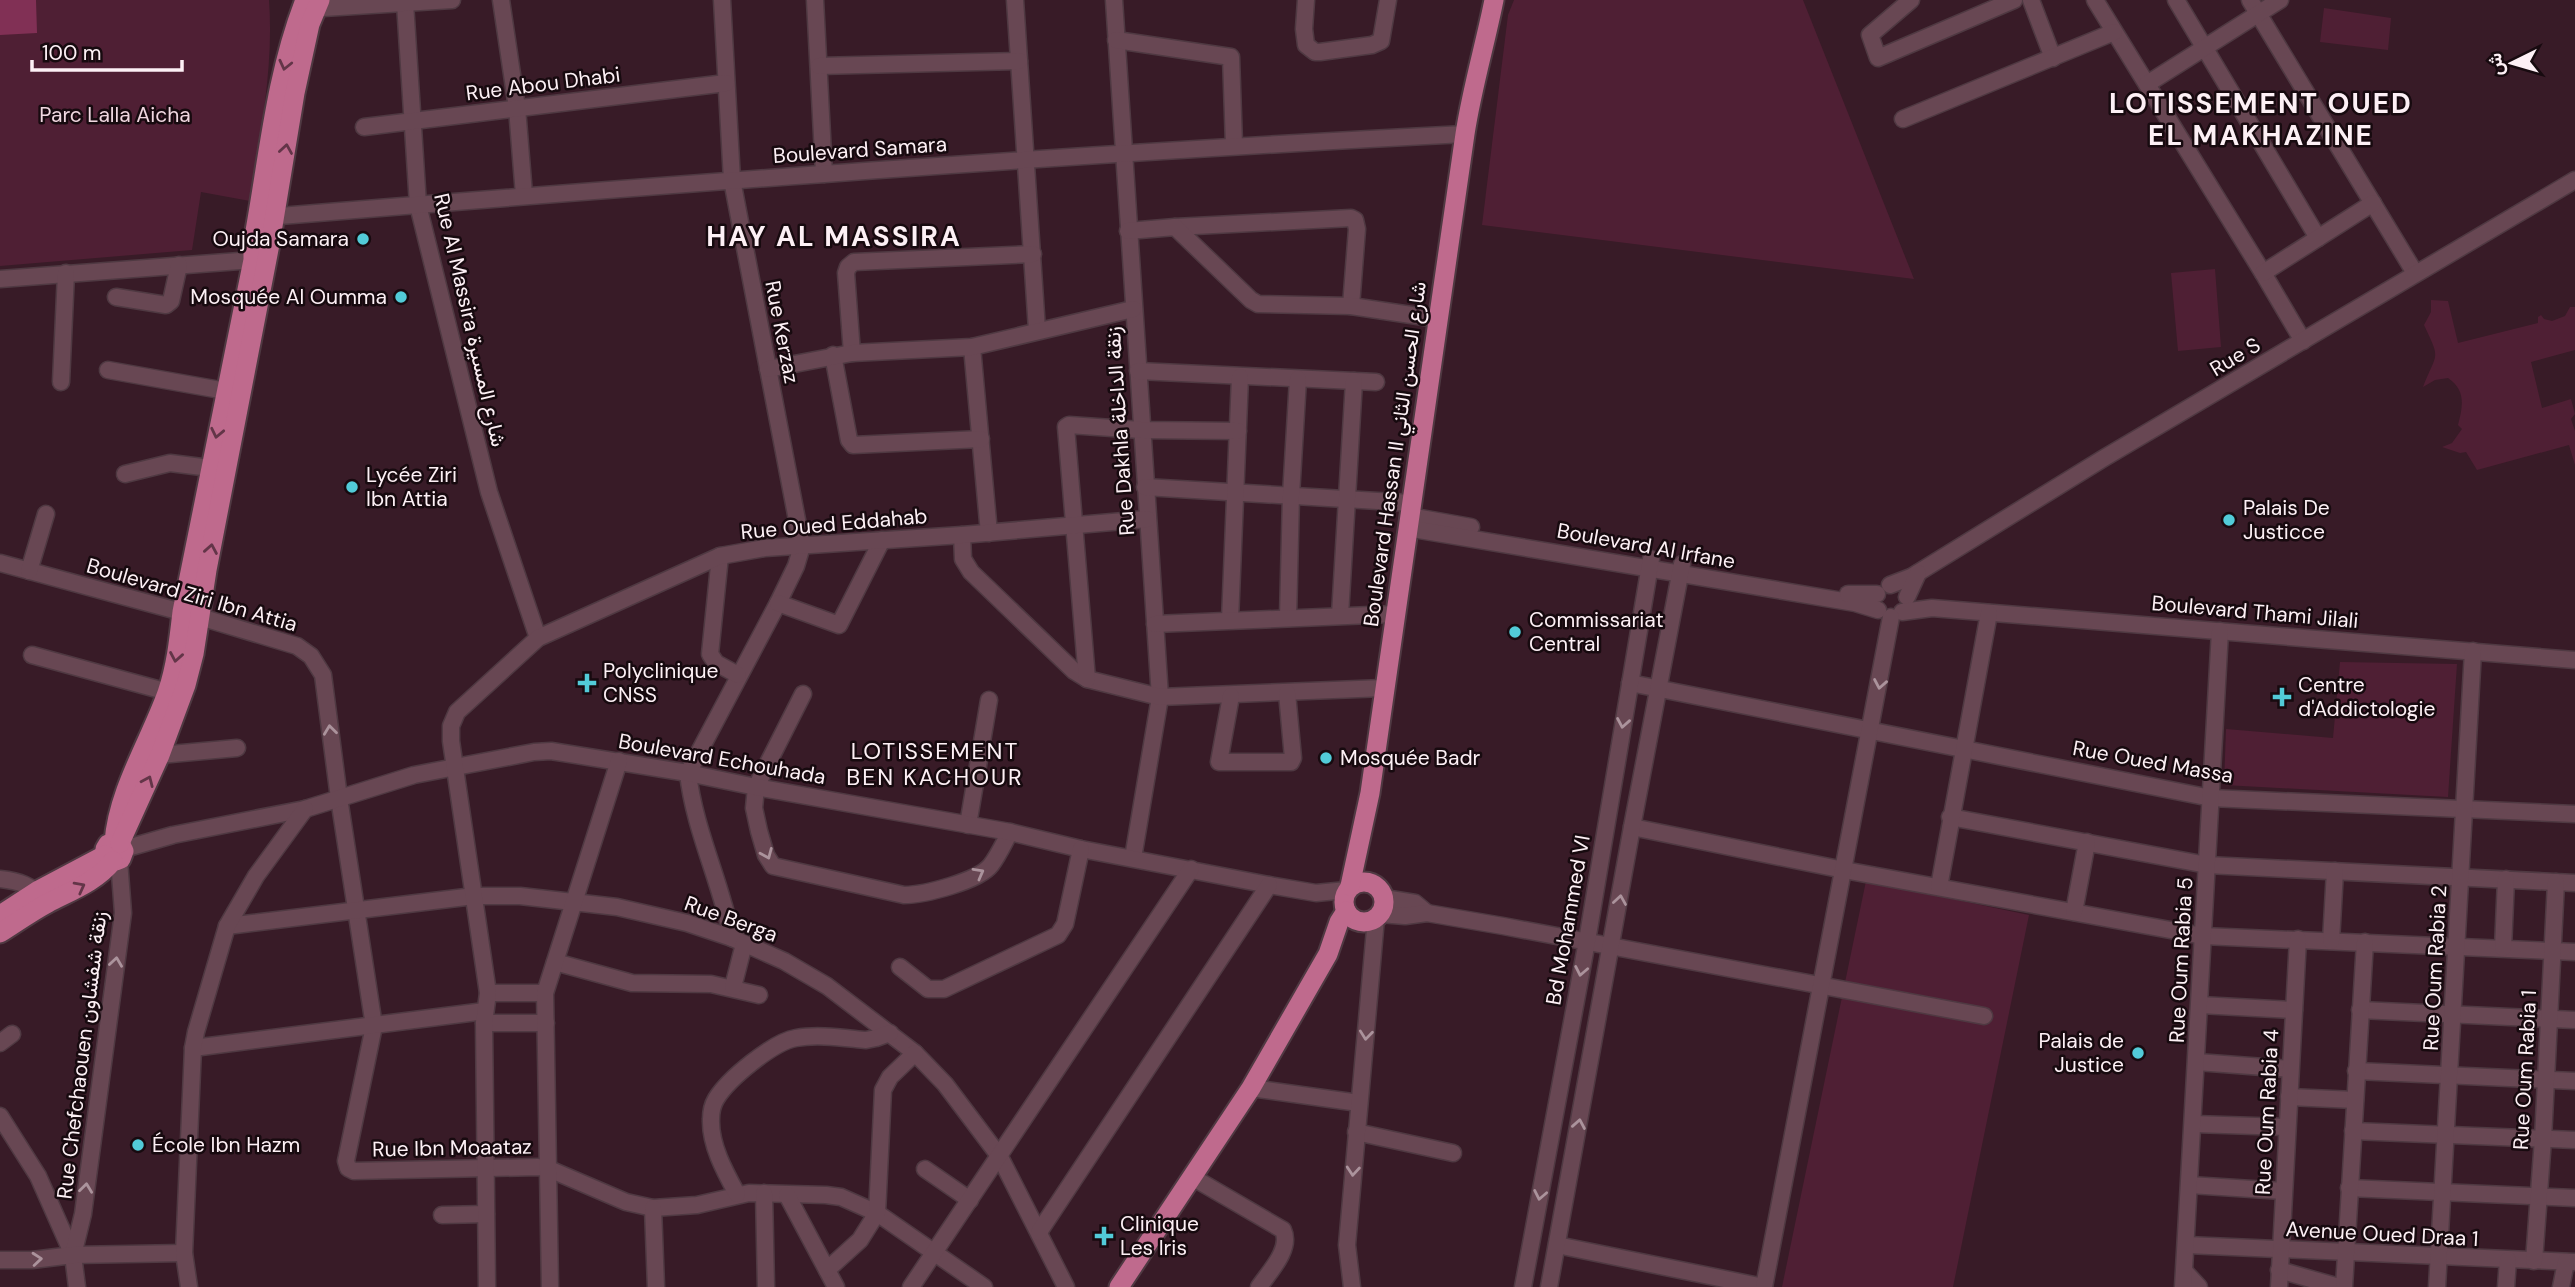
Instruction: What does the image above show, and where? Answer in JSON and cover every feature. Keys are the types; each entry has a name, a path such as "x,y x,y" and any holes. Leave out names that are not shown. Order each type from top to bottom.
{"main road":[{"name":"Boulevard Hassan II شارع الحسن الثاني","path":"1474,81 1472,61 1482,0"},
{"name":"Boulevard Hassan II شارع الحسن الثاني","path":"1119,1287 1251,1088 1328,954 1347,898 1363,834 1373,777 1465,134 1474,81 1481,63 1494,0"},
{"path":"116,852 118,816 168,692 191,614 223,479 267,215 281,83 310,4"},
{"path":"0,915 89,882 103,872 116,852 160,755 186,685 191,614 209,468 260,258"},
{"name":"Boulevard Hassan II شارع الحسن الثاني","path":"1328,954 1373,910 1363,834"},
{"path":"1360,882 1373,910 1353,919 1347,898 1360,882"},
{"path":"0,933 41,898"}],"street":[{"path":"310,4 452,0"},
{"path":"501,0 517,108 524,195"},
{"name":"Rue Kerzaz","path":"722,0 732,180 802,546"},
{"path":"815,0 824,174"},
{"path":"1015,0 1037,330"},
{"name":"Rue Dakhla زنقة الداخلة","path":"1114,0 1160,698 1133,858"},
{"path":"1306,0 1306,45 1315,52 1372,45 1381,41 1388,0"},
{"path":"1911,0 1870,35 1878,58 2014,0"},
{"path":"2031,0 2053,58"},
{"path":"2095,0 2303,341"},
{"path":"2176,0 2318,238"},
{"path":"2147,84 2205,47 2254,7 2280,0"},
{"name":"Rue Al Massira شارع المسيرة","path":"405,3 418,205 489,492 538,638"},
{"path":"2254,7 2415,273"},
{"path":"1903,119 2114,32"},
{"path":"1116,40 1231,57 1234,145"},
{"path":"819,66 1019,61"},
{"name":"Rue Abou Dhabi","path":"364,127 726,83"},
{"name":"Boulevard Samara","path":"267,215 1234,145 1465,134"},
{"name":"Rue S","path":"1893,602 1918,573 2104,458 2575,180"},
{"path":"2263,273 2373,203"},
{"path":"1128,231 1351,218 1355,220 1357,229 1351,306"},
{"path":"1175,227 1251,300 1258,303 1351,306 1438,319"},
{"path":"852,353 846,273 854,262 1034,254"},
{"path":"0,279 260,258"},
{"path":"116,297 166,305 171,302 179,265"},
{"path":"61,382 66,273"},
{"path":"768,369 833,355 972,347 1133,309"},
{"path":"972,347 989,533"},
{"path":"833,355 849,440 853,445 981,439"},
{"path":"108,370 226,391"},
{"path":"1138,371 1376,382"},
{"path":"1230,620 1240,377"},
{"path":"1288,618 1290,495 1298,379"},
{"path":"1340,615 1354,381"},
{"path":"1087,679 1065,430 1067,426 1238,431"},
{"path":"125,474 170,463 209,468"},
{"name":"Boulevard Al Irfane","path":"1145,487 1347,499 1409,516 1681,569 1932,608"},
{"path":"29,571 46,514"},
{"name":"Rue Oued Eddahab","path":"487,1287 485,1017 488,993 454,766 451,726 457,712 538,638 720,556 765,548 1147,519"},
{"path":"962,535 963,559 971,572 1074,671 1087,679 1160,698 1384,688"},
{"path":"778,603 839,625 882,540"},
{"path":"733,987 738,941 724,906 693,803 688,773 778,603 796,566 802,546"},
{"path":"720,556 710,654 716,663 738,675"},
{"name":"Boulevard Ziri Ibn Attia","path":"0,563 191,614 297,646 316,663 323,675 374,1026"},
{"name":"Bd Mohammed VI","path":"1523,1287 1587,941 1650,563"},
{"path":"1549,1287 1681,569"},
{"path":"1557,1244 1764,1287 1893,602"},
{"name":"Boulevard Thami Jilali","path":"1932,608 2575,660"},
{"path":"1939,887 1989,613"},
{"path":"1155,624 1395,614"},
{"name":"Rue Oum Rabia 5","path":"2199,1287 2185,1280 2220,631"},
{"name":"Rue Oum Rabia 2","path":"2437,1287 2473,651"},
{"path":"32,655 168,692"},
{"name":"Rue Oued Massa","path":"1630,683 2211,797 2575,814"},
{"path":"1231,696 1219,762 1291,762 1293,758 1287,693"},
{"path":"803,694 756,788 754,808 759,831 766,855 773,866 904,895 916,895 980,874 991,865 1010,832"},
{"path":"968,825 989,700"},
{"path":"160,755 237,748"},
{"name":"Boulevard Echouhada","path":"116,852 136,843 305,809 414,775 551,751 688,773 756,788 1010,832 1081,849 1347,898"},
{"path":"550,1287 545,993 619,761"},
{"path":"189,1287 184,1253 193,1048 226,926 271,853 305,809"},
{"path":"1950,817 2207,864 2575,883"},
{"path":"1632,827 1844,870 2203,936 2575,952"},
{"path":"2074,912 2087,842"},
{"path":"900,967 928,989 944,989 1059,935 1065,925 1081,849"},
{"name":"Rue Chefchaouen زنقة شفشاون","path":"73,1255 83,1214 123,913 116,852"},
{"path":"911,1287 1191,869"},
{"path":"2331,941 2335,871"},
{"path":"0,879 20,882 41,898"},
{"path":"2503,948 2506,879"},
{"name":"Rue Oum Rabia 1","path":"2534,1261 2556,882"},
{"path":"1039,1232 1269,885"},
{"name":"Rue Berga","path":"226,926 474,896 520,896 617,907 676,921 738,941 784,961 827,986 915,1053 945,1084 1000,1157 1066,1287"},
{"path":"1352,1287 1347,1245 1372,967 1373,910 1405,916 1427,914 1587,941 1984,1016"},
{"name":"Rue Oum Rabia 4","path":"2278,1287 2298,939"},
{"path":"2279,1270 2341,1287 2346,1252 2365,942"},
{"path":"555,962 632,983 711,984 759,995"},
{"path":"488,993 545,993"},
{"path":"2200,1005 2294,1010"},
{"path":"2360,1010 2575,1020"},
{"path":"193,1048 374,1026 485,1017 547,1023"},
{"name":"Rue Ibn Moaataz","path":"374,1026 346,1161 348,1168 354,1171 538,1167 549,1169 626,1202 653,1208 697,1205 737,1194 833,1195 877,1213 984,1287"},
{"path":"737,1194 711,1131 710,1117 714,1101 723,1089 758,1058 785,1041 798,1037 866,1040 890,1033"},
{"path":"827,1270 860,1240 877,1213 883,1090 890,1077 915,1053"},
{"path":"2197,1062 2290,1069"},
{"path":"2356,1071 2575,1081"},
{"path":"1251,1088 1359,1103"},
{"path":"2289,1097 2354,1100"},
{"path":"0,1115 38,1176 73,1255 77,1287"},
{"path":"2193,1124 2287,1127"},
{"path":"2353,1130 2575,1140"},
{"path":"1356,1132 1453,1153"},
{"path":"925,1169 970,1200"},
{"path":"1192,1177 1283,1230 1285,1247 1259,1287"},
{"path":"2190,1185 2283,1191"},
{"path":"2349,1188 2575,1198"},
{"path":"764,1193 766,1287"},
{"path":"787,1195 836,1287"},
{"path":"653,1208 656,1287"},
{"path":"442,1215 486,1214"},
{"name":"Avenue Oued Draa 1","path":"2187,1245 2570,1262"},
{"path":"0,1260 32,1260 73,1255 184,1253"},
{"path":"2505,1287 2508,1261"},
{"path":"2561,1287 2570,1262"}],"green space":[{"name":"Parc Lalla Aicha","path":"0,0 269,0 268,76 250,201 201,192 192,250 0,266"},
{"path":"1514,0 1803,0 1914,279 1482,225 1508,15"},
{"path":"2324,8 2391,18 2388,50 2320,42"},
{"path":"2215,269 2221,347 2178,351 2171,273"},
{"path":"2431,300 2448,301 2458,343 2538,323 2538,317 2541,315 2552,321 2565,316 2570,307 2575,307 2575,350 2531,362 2542,408 2571,399 2575,414 2571,419 2575,431 2575,465 2569,445 2477,470 2466,452 2460,453 2442,447 2452,443 2462,429 2458,425 2462,399 2458,388 2448,378 2435,380 2423,387 2435,356 2424,325 2431,312"},
{"path":"2340,662 2457,664 2448,797 2224,785 2226,729 2333,738"},
{"path":"1866,881 2029,915 1953,1287 1782,1287"}],"shaded area":[{"path":"0,0 36,0 37,33 0,35"}],"place":[{"name":"Oujda Samara","path":"363,239"},
{"name":"Mosquée Al Oumma","path":"401,297"},
{"name":"Lycée Ziri Ibn Attia","path":"352,487"},
{"name":"Palais De Justicce","path":"2229,520"},
{"name":"Commissariat Central","path":"1515,632"},
{"name":"Polyclinique CNSS","path":"587,683"},
{"name":"Centre d'Addictologie","path":"2282,697"},
{"name":"Mosquée Badr","path":"1326,758"},
{"name":"Palais de Justice","path":"2138,1053"},
{"name":"École Ibn Hazm","path":"138,1145"},
{"name":"Clinique Les Iris","path":"1104,1236"}],"district":[{"name":"LOTISSEMENT OUED EL MAKHAZINE","path":"2261,119"},
{"name":"HAY AL MASSIRA","path":"834,236"},
{"name":"LOTISSEMENT BEN KACHOUR","path":"935,764"}]}
